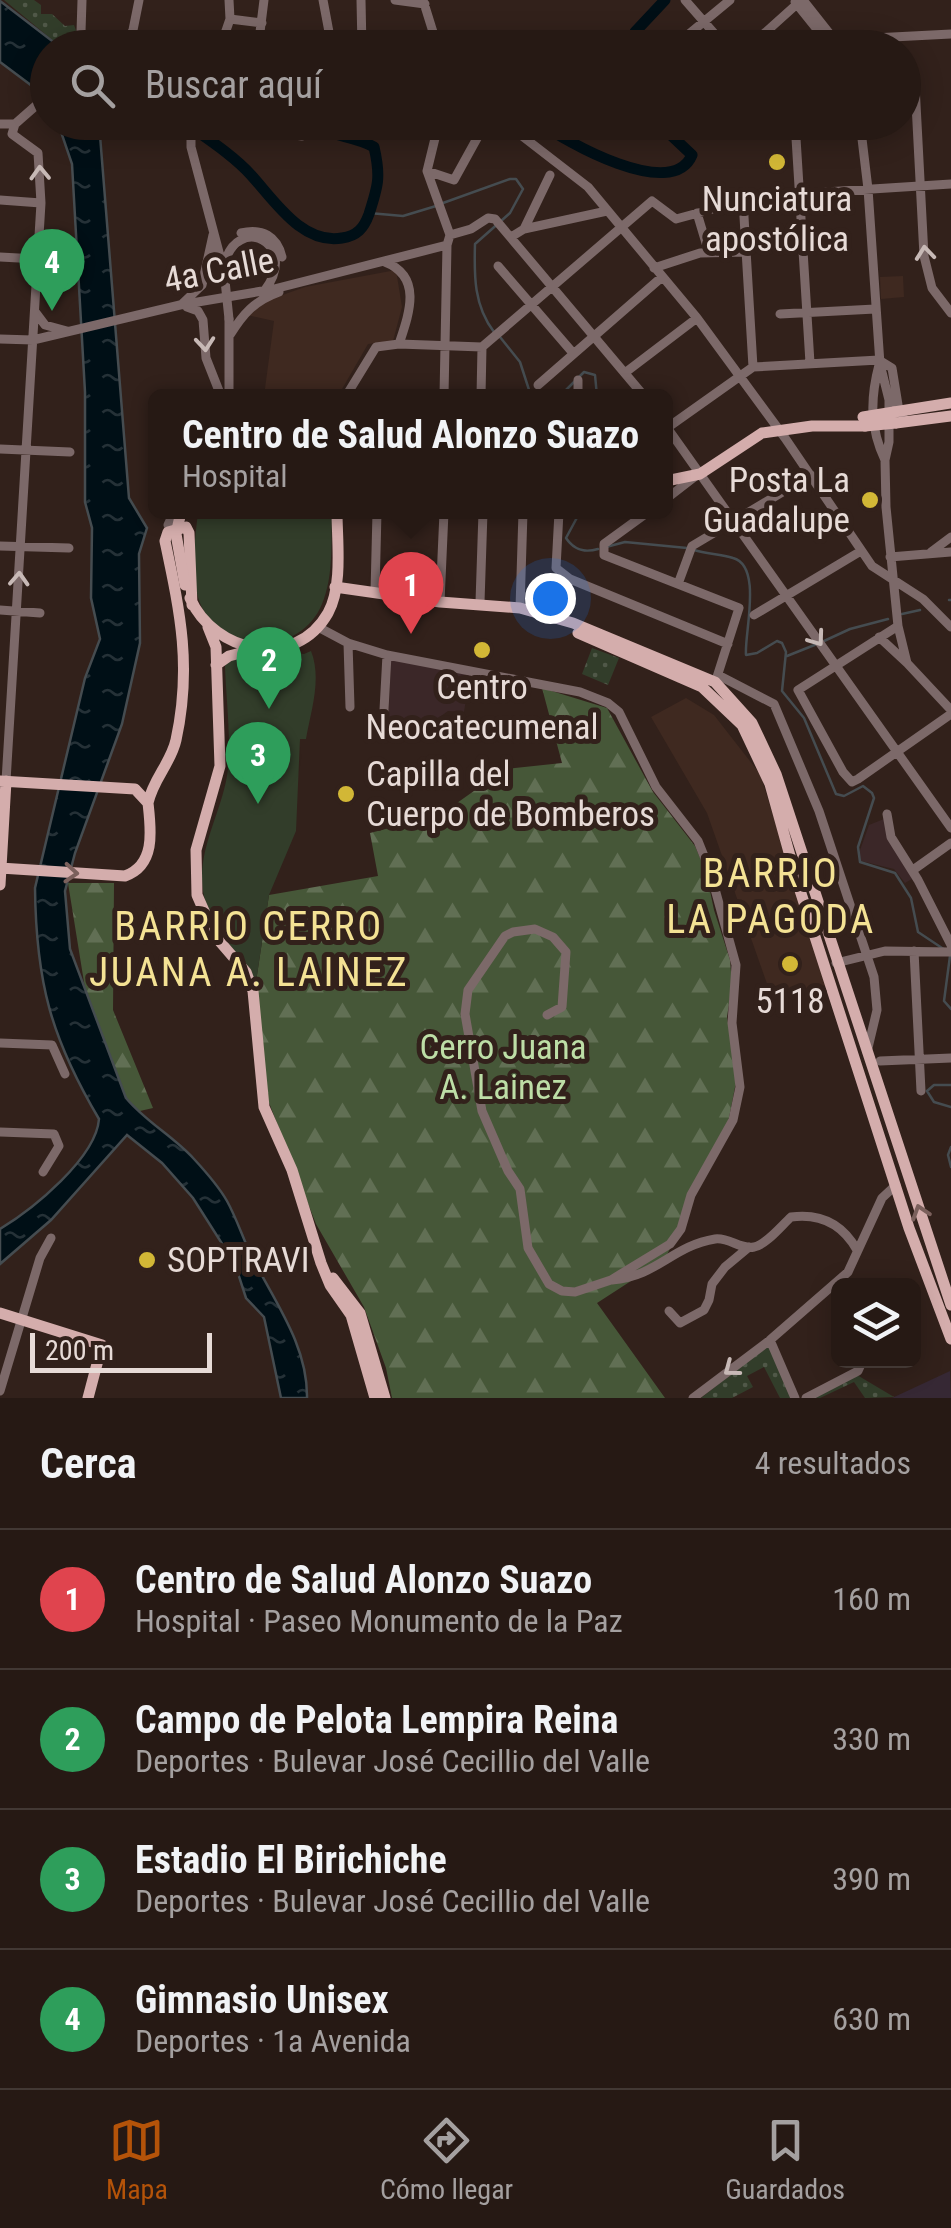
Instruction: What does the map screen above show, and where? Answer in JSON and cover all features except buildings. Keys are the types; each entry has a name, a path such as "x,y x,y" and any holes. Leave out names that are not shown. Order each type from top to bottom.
{"main road":[{"path":"673,480 700,474 762,433 860,423 951,403"},
{"path":"899,416 951,416"},
{"path":"177,519 185,585 216,647 220,766 196,850 197,895 216,936 246,972 253,991 264,1107 292,1170 321,1263 350,1315 381,1398"},
{"path":"0,885 3,781 133,785 159,768 172,740 180,638 160,543 162,530 177,519"},
{"path":"216,665 236,654 288,645 318,628 329,611 335,587 338,519"},
{"path":"0,868 116,876 132,873 148,856 148,803 178,731 184,639 166,541 168,532 181,526 189,534 192,604"},
{"path":"335,587 440,602 520,608 573,623 716,678 752,723 776,774 951,1305"},
{"path":"553,618 567,628 702,688 742,725 770,784 797,881 931,1294 951,1339"},
{"path":"208,627 233,644 262,649"},
{"path":"116,786 141,792 148,803"},
{"path":"321,1263 360,1313 381,1398"},
{"path":"336,1280 360,1329 381,1398"},
{"path":"0,1314 102,1345 88,1398"}],"street":[{"path":"82,0 82,30"},
{"path":"133,30 140,0"},
{"path":"226,30 229,0"},
{"path":"261,30 264,0"},
{"path":"323,0 329,30"},
{"path":"361,0 362,30"},
{"path":"395,0 424,2 433,30"},
{"path":"685,0 712,30"},
{"path":"693,30 730,0"},
{"path":"768,30 798,2 822,30"},
{"path":"230,19 262,23"},
{"path":"921,37 951,34"},
{"path":"0,138 10,123"},
{"path":"3,781 5,693 17,611 40,203 40,158 34,148 15,139 10,123"},
{"path":"191,140 215,248 224,269"},
{"path":"435,140 427,171 444,216 448,240 444,389"},
{"path":"427,171 454,180 476,140"},
{"path":"527,140 588,188 697,318 872,566 923,599 951,627"},
{"path":"796,140 810,364"},
{"path":"864,140 879,362 889,400 885,460 890,557 906,663"},
{"path":"918,140 928,276 951,313"},
{"path":"524,229 550,175"},
{"path":"350,389 373,349 399,344 484,345 652,201 674,218 743,200 800,193 951,184"},
{"path":"0,200 40,203"},
{"path":"743,200 753,367"},
{"path":"607,211 524,229 511,238 639,389"},
{"path":"696,213 709,253"},
{"name":"4a Calle","path":"0,338 33,340 180,305 269,290 448,240 488,218 511,238"},
{"path":"180,305 202,285 215,248 241,233 259,231 276,242 283,268 301,282"},
{"path":"224,389 230,336 224,269 227,254 238,240 261,239 274,252 277,262 269,290"},
{"path":"538,385 658,272 709,253 746,252"},
{"path":"0,257 38,258"},
{"path":"382,261 401,271 412,292 399,344"},
{"path":"230,336 246,310 262,298 368,264"},
{"path":"498,266 573,353"},
{"path":"269,290 283,268"},
{"path":"180,305 194,309 202,317 206,358 220,389"},
{"path":"780,314 875,309"},
{"path":"36,313 48,327 72,331"},
{"path":"626,372 697,318"},
{"path":"482,389 484,345"},
{"path":"879,362 872,401 873,433 885,460"},
{"path":"673,422 753,367 879,362 892,368 899,416"},
{"path":"578,380 578,389"},
{"path":"673,437 951,828"},
{"path":"0,449 70,452"},
{"path":"673,493 700,474"},
{"path":"678,584 690,550 732,520 811,475"},
{"path":"168,525 172,519"},
{"path":"375,592 377,519"},
{"path":"440,602 444,519"},
{"path":"480,602 483,519"},
{"path":"520,608 523,519"},
{"path":"558,519 556,568 570,579 728,644"},
{"path":"639,519 602,549 739,608 716,678 774,704 819,811 874,977 877,1010 867,1052"},
{"path":"929,554 951,537"},
{"path":"0,546 69,548"},
{"path":"754,615 860,551"},
{"path":"890,557 951,552"},
{"path":"553,618 570,579"},
{"path":"0,610 40,613"},
{"path":"879,638 951,712 852,782 798,690 835,665 898,626"},
{"path":"318,628 348,643 387,655 580,692 608,703 628,726 656,788 698,841 710,870 736,966 732,1023 740,1069 733,1120 690,1195 682,1228 670,1244 610,1280 576,1292 562,1291 549,1284 528,1248 520,1189 482,1111 465,1002 480,969 513,932 544,932 566,952 562,1007 547,1015"},
{"path":"348,643 350,707"},
{"path":"387,655 383,728 423,735"},
{"path":"822,954 827,961 837,962 865,955 949,950 913,870 891,837 886,814"},
{"path":"913,870 951,843"},
{"path":"914,951 921,1091"},
{"path":"830,976 837,962"},
{"path":"0,1043 50,1044 55,1047 65,1074"},
{"path":"880,1060 951,1058"},
{"path":"0,1132 54,1134 59,1146 43,1172"},
{"path":"693,1398 770,1340 848,1272 882,1198 896,1185"},
{"path":"610,1280 647,1274 675,1252 718,1238 757,1246 797,1216 825,1220 848,1234 857,1250"},
{"path":"0,1391 40,1258 51,1238"},
{"path":"668,1311 680,1323 704,1310 712,1284 748,1247"},
{"path":"848,1272 850,1278"},
{"path":"770,1340 796,1398"},
{"path":"806,1398 855,1368"}],"shaded area":[{"path":"396,270 402,307 393,341 368,344 342,389 265,389 274,321 247,315 260,303 305,287"},
{"path":"903,276 904,297 881,299 880,277"},
{"path":"391,659 470,675 464,712 448,711 427,726 407,731 388,727"},
{"path":"686,698 714,715 760,774 827,985 772,998 707,813 651,717"},
{"path":"884,819 912,879 905,883 894,869 861,861 859,853 869,825"},
{"path":"950,1371 951,1398 892,1398"}],"green space":[{"path":"4,0 34,0 41,5 41,14 52,14 65,26 74,25 76,30 40,30"},
{"path":"197,519 332,519 331,558 322,604 299,632 283,640 266,644 248,642 231,637 216,626 199,600 194,562"},
{"path":"592,648 619,658 608,685 582,674"},
{"path":"311,651 316,684 306,739 300,739 296,831 269,895 256,982 208,909 203,863 228,768 225,666 228,659 250,653"},
{"name":"Cerro Juana A. Lainez","path":"542,688 607,708 653,792 695,846 706,872 730,960 732,984 727,1017 737,1077 727,1128 665,1259 597,1303 665,1398 392,1398 386,1368 364,1307 316,1224 268,1100 256,982 269,895 378,876 370,833 440,815 505,769 562,763"},
{"path":"68,883 114,883 113,1010 153,1108 131,1113 89,1013"},
{"path":"768,1345 792,1398 780,1398 764,1367 747,1376 753,1387 732,1398 701,1398"},
{"path":"857,1375 894,1397 865,1398 854,1382 812,1398"}],"water":[{"path":"0,1 38,30 30,30 30,84 0,62"},
{"path":"64,140 100,140 129,498 147,528 139,554 140,643 122,724 65,891 70,949 126,1098 194,1159 227,1201 296,1342 307,1398 281,1398 264,1317 246,1298 235,1264 193,1198 162,1163 127,1135 51,1220 0,1264 0,1229 45,1196 75,1166 87,1150 99,1119 69,1062 49,1008 39,952 35,888 85,678 100,639 91,598 92,528 85,502 85,392 72,164"}],"waterway":[{"path":"637,30 665,0"},
{"path":"208,140 251,175 302,228 328,238 356,233 372,204 378,174 374,147 356,140"},
{"path":"568,140 618,164 663,172 681,168 692,155 676,140"},
{"path":"443,203 510,179 516,179 523,189 510,213 475,244 479,301 494,332"},
{"path":"369,213 403,216 436,206"},
{"path":"500,337 520,362 529,389"},
{"path":"567,389 584,372 595,375 596,389"},
{"path":"576,519 566,538 580,550 598,549"},
{"path":"606,547 625,542 687,548"},
{"path":"694,550 733,558 742,564 750,587 746,655 777,641 782,643 786,652 782,691 804,718 836,794 844,796 863,786 874,798 858,847 860,862 895,873 911,898 918,932 945,950"},
{"path":"902,614 920,610"},
{"path":"824,641 888,619"},
{"path":"787,656 817,644"},
{"path":"950,956 944,1001 951,1009"},
{"path":"951,1085 934,1085 927,1091 934,1102 951,1107"},
{"path":"951,1147 951,1167"}],"place":[{"name":"Nunciatura apostólica","path":"777,162"},
{"name":"Gimnasio Unisex","path":"52,311"},
{"name":"Posta La Guadalupe","path":"870,500"},
{"name":"Centro de Salud Alonzo Suazo","path":"411,634"},
{"name":"Centro Neocatecumenal","path":"482,650"},
{"name":"Campo de Pelota Lempira Reina","path":"269,709"},
{"name":"Capilla del Cuerpo de Bomberos","path":"346,794"},
{"name":"Estadio El Birichiche","path":"258,804"},
{"name":"5118","path":"790,964"},
{"name":"SOPTRAVI","path":"147,1260"}],"district":[{"name":"BARRIO LA PAGODA","path":"771,896"},
{"name":"BARRIO CERRO JUANA A. LAINEZ","path":"249,949"}]}
